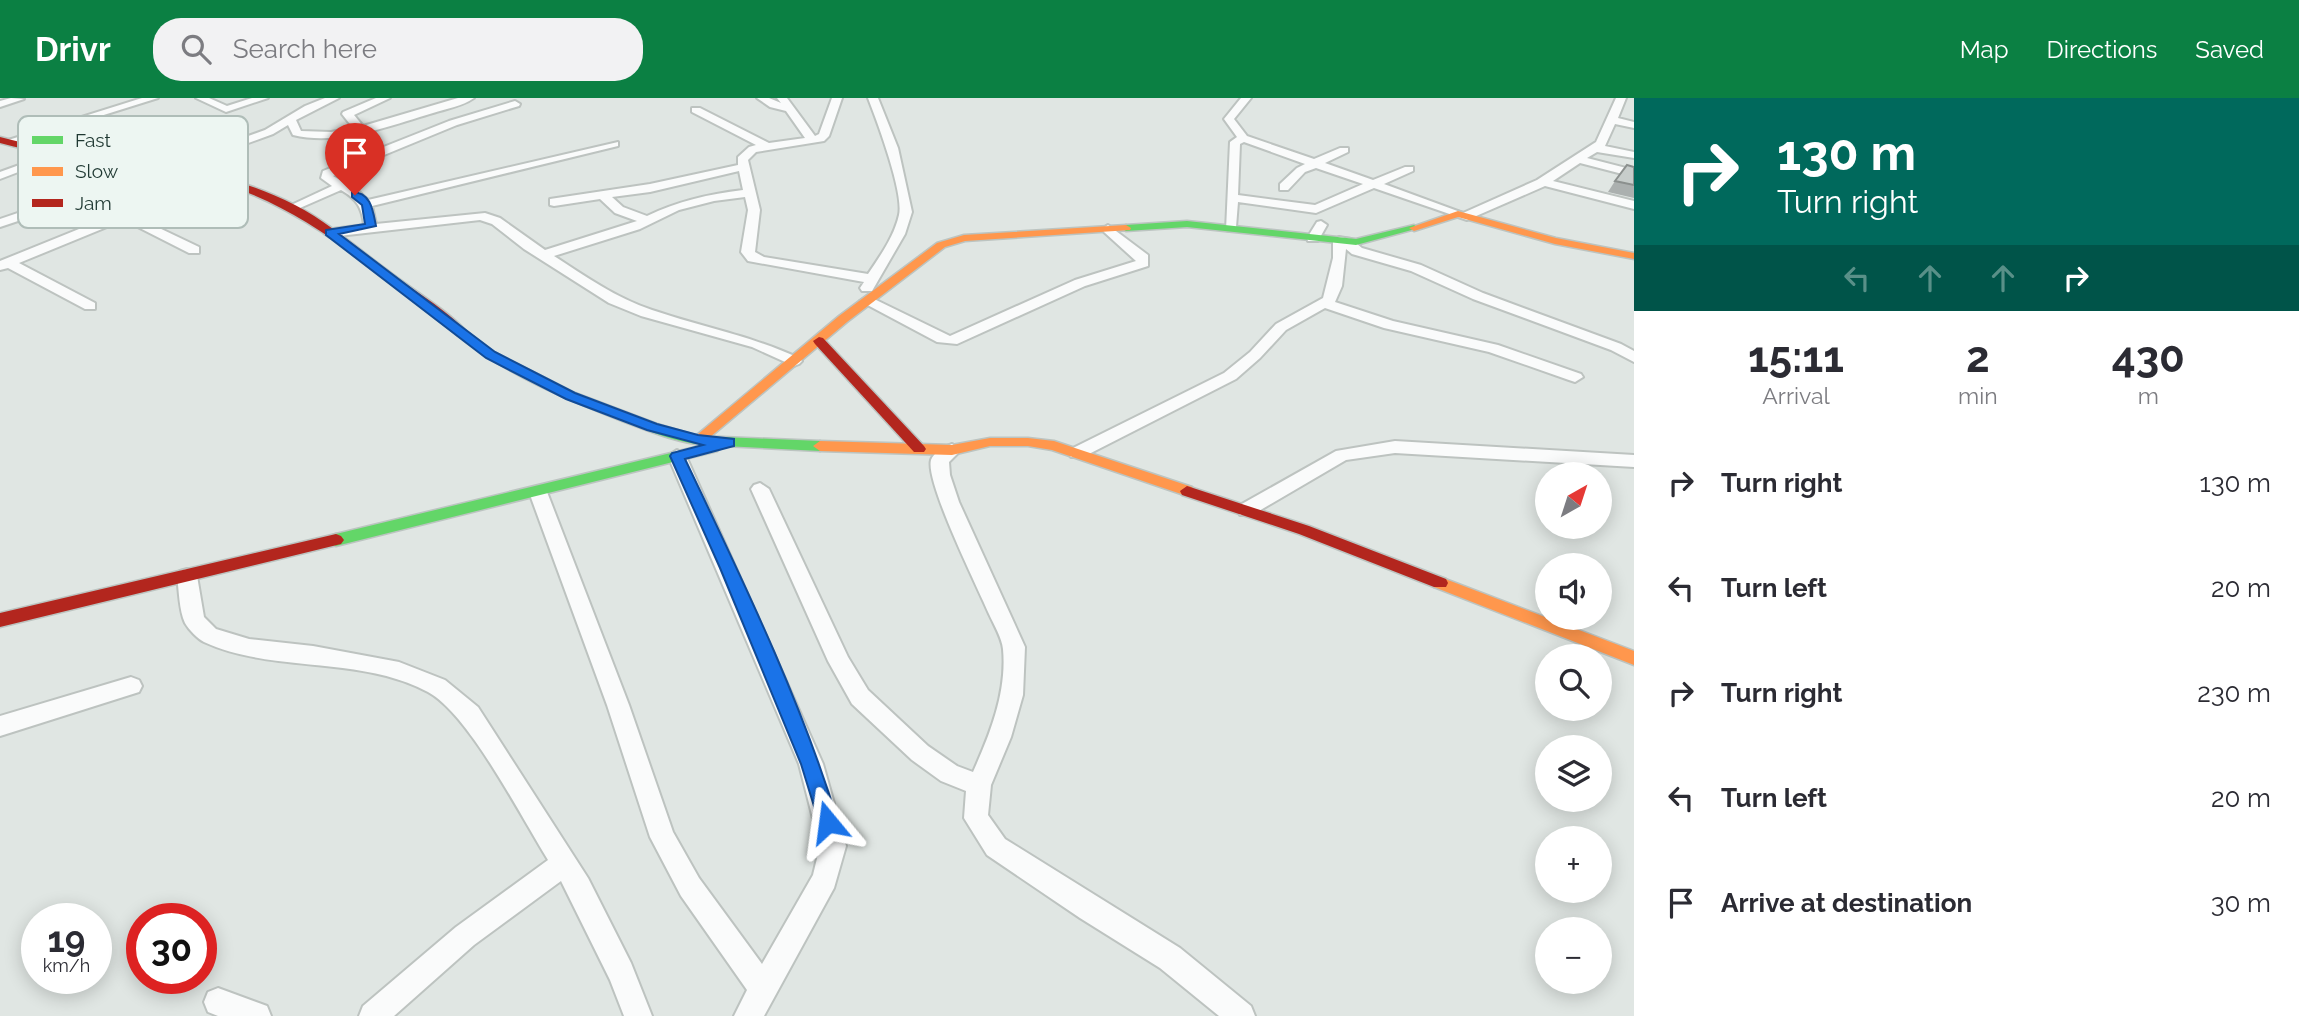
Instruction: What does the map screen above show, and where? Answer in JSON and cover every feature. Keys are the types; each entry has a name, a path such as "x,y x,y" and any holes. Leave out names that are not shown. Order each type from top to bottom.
{"street":[{"path":"90,116 153,98"},
{"path":"201,98 226,109 263,98"},
{"path":"248,140 269,132 334,98"},
{"path":"360,129 347,114 385,98"},
{"path":"290,120 296,133 304,137 327,136 468,98"},
{"path":"762,98 774,105 785,103 813,141"},
{"path":"837,98 824,136 813,141 766,146 746,153 742,159 754,210 748,252 753,258 873,279"},
{"path":"843,319 873,279 899,234 906,212 892,148 873,98"},
{"path":"1246,98 1229,119 1243,138 1463,215 1555,241 1634,256"},
{"path":"1342,242 1383,237 1463,215 1544,182 1595,148 1606,135 1621,98"},
{"path":"0,104 19,99"},
{"path":"246,104 266,111"},
{"path":"370,226 367,204 327,178 327,173 453,123 516,104"},
{"path":"696,110 766,146"},
{"path":"1612,120 1634,125"},
{"path":"731,143 743,135"},
{"path":"1230,227 1235,142 1243,138"},
{"path":"367,204 614,144"},
{"path":"1595,148 1634,155"},
{"path":"1284,187 1301,170 1344,150"},
{"path":"1578,159 1634,174"},
{"path":"554,202 674,184 742,167"},
{"path":"0,176 18,169"},
{"path":"1232,198 1316,209 1409,169"},
{"path":"1544,182 1634,205"},
{"path":"293,207 341,186"},
{"path":"248,188 293,207 490,355 570,396 652,427 698,440 729,443 952,450"},
{"path":"542,255 615,233 675,207 713,197 749,193"},
{"path":"603,195 619,210 646,220"},
{"path":"330,233 370,226 481,216 496,221 542,255 614,300 646,313 757,344 794,360"},
{"path":"0,223 18,217"},
{"path":"698,440 843,319 941,245 952,240 1163,225 1317,232 1357,251 1416,268 1478,296 1616,347 1634,357"},
{"path":"5,265 96,228"},
{"path":"155,228 194,250"},
{"path":"867,301 952,341 1080,283 1143,263 1143,258 1108,229"},
{"path":"1077,453 1230,376 1255,355 1281,327 1329,300 1335,286 1342,242"},
{"path":"5,265 90,306"},
{"path":"1324,303 1389,325 1493,348 1575,377"},
{"path":"819,341 919,449"},
{"path":"1241,1016 1170,958 1089,909 996,846 976,818 979,785 1000,737 1012,695 1014,647 972,556 941,475 940,460 952,450 975,442 1029,441 1077,453 1304,530 1634,658"},
{"path":"1,614 187,576 729,443"},
{"path":"1246,510 1342,455 1359,450 1395,447 1634,460"},
{"path":"677,456 811,764 833,846 825,878 748,1016"},
{"path":"760,489 839,661 860,696 920,753 949,774 979,785"},
{"path":"538,492 618,705 662,837 690,887 764,990"},
{"path":"187,576 194,620 209,635 248,647 313,655 399,671 437,686 470,714 564,863 621,973 638,1016"},
{"path":"0,726 131,686"},
{"path":"373,1016 465,936 564,863"},
{"path":"218,1002 257,1016"}],"building":[{"path":"1627,165 1634,167 1634,185 1615,181"}],"traffic: fast":[{"path":"1126,228 1187,224 1356,242 1414,228"},
{"path":"461,332 490,355 570,396 652,427 698,440 820,446"},
{"path":"336,540 717,446"}],"traffic: slow":[{"path":"1414,228 1458,214 1555,241 1634,256"},
{"path":"698,440 843,319 941,245 964,238 1126,228"},
{"path":"820,446 952,450 990,442 1028,442 1054,446 1187,491"},
{"path":"1440,583 1634,658"}],"traffic: jam":[{"path":"0,140 18,145"},
{"path":"248,189 306,215 461,332"},
{"path":"819,341 919,449"},
{"path":"1187,491 1304,530 1440,583"},
{"path":"0,620 336,540"}],"route":[{"path":"355,195 366,202 370,210 370,226 330,233 490,355 570,396 652,427 698,440 729,443 677,456 811,764 828,822"}]}
